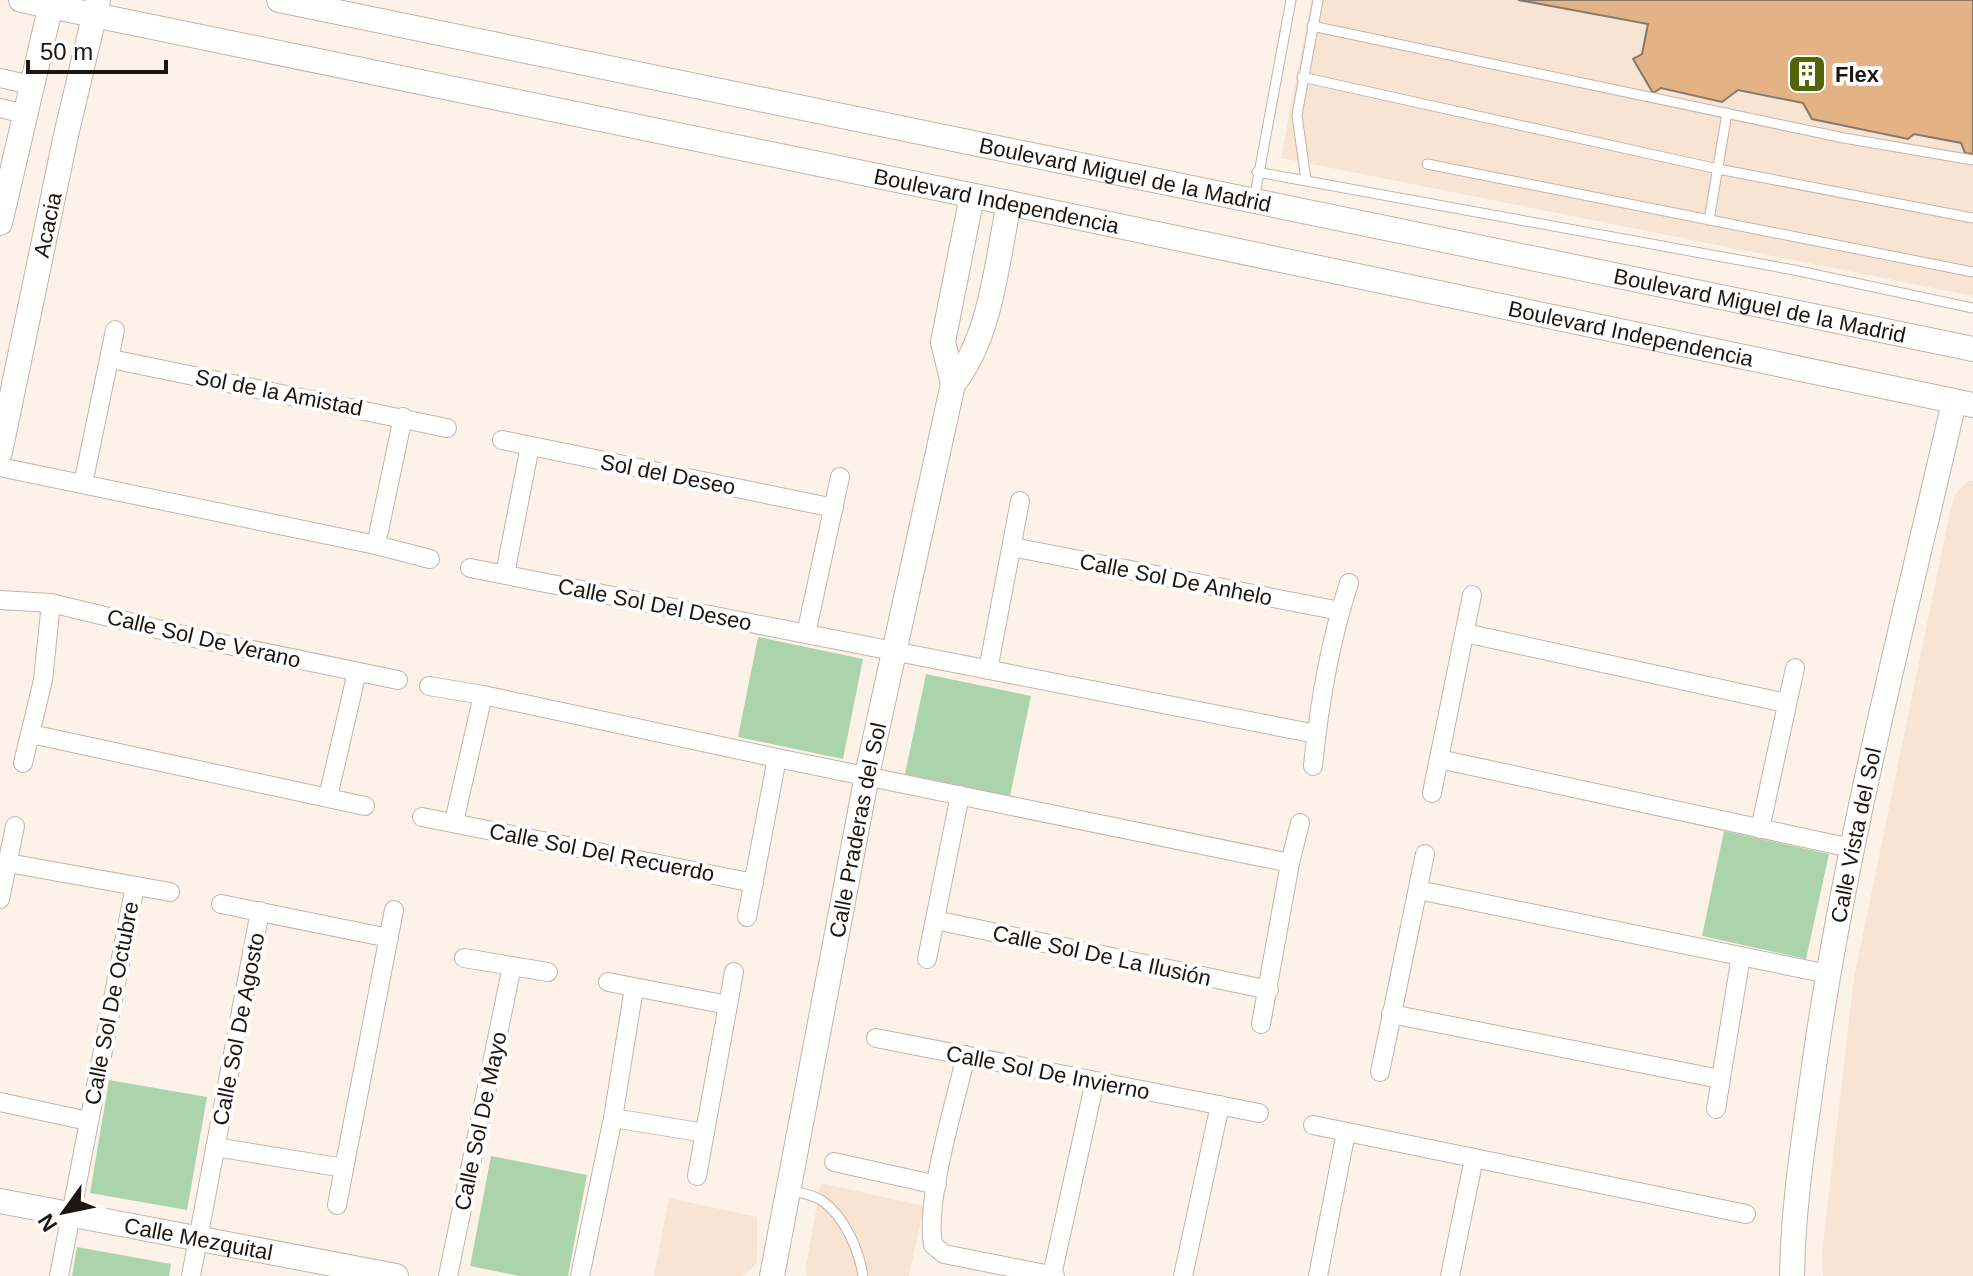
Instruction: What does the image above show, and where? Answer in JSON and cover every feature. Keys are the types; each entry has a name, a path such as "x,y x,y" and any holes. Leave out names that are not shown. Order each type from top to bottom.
{"main road":[{"name":"Boulevard Independencia","path":"21,0 96,8 972,196 1964,403"},
{"name":"Boulevard Miguel de la Madrid","path":"279,0 1973,349"},
{"path":"0,223 12,111 31,85 52,3"},
{"name":"Acacia","path":"0,452 96,8"},
{"path":"953,384 943,342 972,196"},
{"path":"953,384 970,362 980,338 1009,203"},
{"name":"Calle Praderas del Sol","path":"772,1276 867,775 953,384"},
{"name":"Calle Vista del Sol","path":"1792,1276 1794,1209 1828,974 1851,848 1964,403"},
{"name":"Calle Mezquital","path":"0,1201 71,1212 396,1276"}],"street":[{"path":"0,78 31,85"},
{"path":"83,484 115,330"},
{"name":"Sol de la Amistad","path":"111,359 447,428"},
{"path":"376,545 403,417"},
{"name":"Sol del Deseo","path":"502,440 834,508"},
{"path":"505,574 530,446"},
{"path":"0,467 430,559"},
{"path":"806,634 840,477"},
{"path":"988,670 1020,501"},
{"name":"Calle Sol De Anhelo","path":"1012,547 1340,611"},
{"name":"Calle Sol Del Deseo","path":"470,568 896,652"},
{"path":"1313,766 1316,734 1340,611 1349,583"},
{"path":"1432,793 1472,595"},
{"name":"Calle Sol De Verano","path":"0,600 51,603 199,639 398,680"},
{"path":"23,763 43,680 51,603"},
{"path":"1465,633 1786,703"},
{"path":"896,652 1316,734"},
{"path":"1760,829 1795,668"},
{"path":"328,797 357,672"},
{"path":"429,686 1290,863"},
{"path":"454,822 483,695"},
{"path":"31,734 365,806"},
{"path":"747,917 777,758"},
{"path":"1439,759 1851,848"},
{"path":"927,959 960,795"},
{"name":"Calle Sol Del Recuerdo","path":"422,817 754,883"},
{"path":"1261,1024 1300,823"},
{"path":"0,899 15,826"},
{"path":"1380,1072 1425,854"},
{"name":"Calle Sol De Octubre","path":"8,863 170,892"},
{"name":"Calle Sol De Octubre","path":"59,1276 135,886"},
{"path":"1418,890 1828,974"},
{"name":"Calle Sol De Agosto","path":"221,904 389,938"},
{"path":"337,1205 394,910"},
{"name":"Calle Sol De Agosto","path":"191,1276 260,911"},
{"name":"Calle Sol De La Ilusión","path":"935,920 1269,990"},
{"path":"1716,1109 1741,956"},
{"path":"464,958 548,972"},
{"name":"Calle Sol De Mayo","path":"448,1276 512,966"},
{"path":"697,1176 734,972"},
{"path":"608,982 728,1005"},
{"path":"580,1276 613,1118 634,988"},
{"path":"1391,1014 1720,1079"},
{"name":"Calle Sol De Invierno","path":"876,1038 1259,1113"},
{"path":"966,1055 937,1185 931,1231 936,1250 944,1254 1054,1276 1095,1081"},
{"name":"Calle Sol De Octubre","path":"0,1102 88,1121"},
{"path":"1183,1276 1220,1105"},
{"path":"613,1118 705,1133"},
{"path":"1313,1125 1746,1214"},
{"path":"1318,1276 1346,1132"},
{"name":"Calle Sol De Agosto","path":"215,1147 344,1168"},
{"path":"1450,1276 1474,1158"},
{"path":"834,1162 937,1185"}],"lane":[{"path":"1254,200 1291,0"},
{"path":"1306,180 1297,127 1302,77 1318,0"},
{"path":"1312,26 1844,138 1973,160"},
{"path":"1302,77 1718,169 1973,218"},
{"path":"1709,220 1727,113"},
{"path":"1427,164 1973,272"},
{"path":"1257,172 1794,270 1973,308"},
{"path":"789,1190 819,1199 834,1212 860,1256 863,1276"}],"shaded area":[{"path":"1311,0 1973,0 1973,296 1281,158"},
{"path":"1968,481 1973,481 1973,1276 1823,1276 1822,1252 1854,978 1950,512 1955,495"},
{"path":"821,1183 924,1206 909,1276 808,1276 805,1271"},
{"path":"669,1198 757,1217 757,1263 743,1276 654,1276"}],"green space":[{"path":"758,637 863,659 843,759 738,737"},
{"path":"926,674 1031,696 1010,796 905,774"},
{"path":"1724,831 1829,854 1806,959 1702,936"},
{"path":"109,1080 207,1097 187,1210 90,1193"},
{"path":"491,1156 587,1175 568,1276 519,1276 470,1266"},
{"path":"77,1247 171,1264 169,1276 72,1276"}],"building":[{"name":"Flex","path":"1518,0 1973,0 1973,154 1965,153 1961,143 1914,134 1908,139 1812,119 1803,103 1738,90 1722,102 1661,88 1653,93 1633,59 1642,54 1648,24"}],"place":[{"name":"Flex","path":"1807,74"}]}
